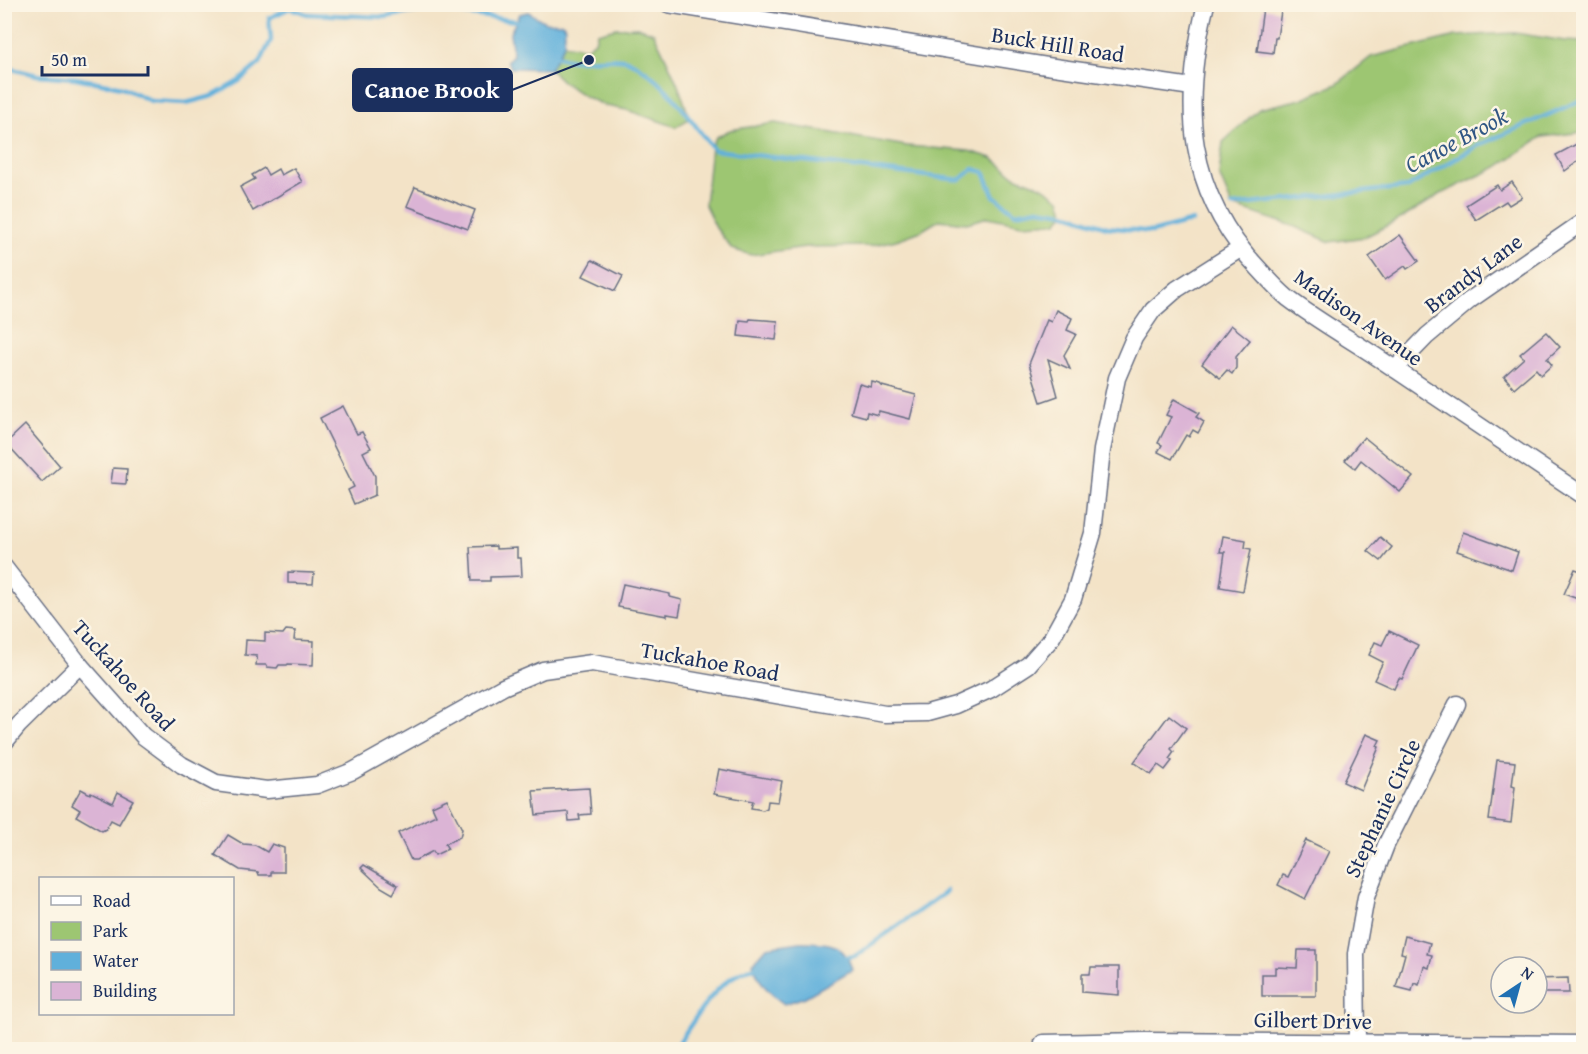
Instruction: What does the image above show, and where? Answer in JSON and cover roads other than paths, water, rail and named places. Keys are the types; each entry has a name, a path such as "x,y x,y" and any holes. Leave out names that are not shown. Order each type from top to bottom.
{"street":[{"name":"Buck Hill Road","path":"668,4 1047,66 1192,87"},
{"name":"Madison Avenue","path":"1206,4 1192,87 1194,138 1202,178 1216,212 1240,249 1287,298 1584,496"},
{"name":"Brandy Lane","path":"1395,369 1427,336 1470,300 1584,220"},
{"name":"Tuckahoe Road","path":"4,567 80,664 143,736 182,765 216,783 267,790 317,785 353,771 503,687 543,669 592,663 885,714 927,713 956,705 991,689 1028,665 1051,639 1073,599 1093,533 1102,450 1117,378 1134,338 1153,310 1177,289 1240,249"},
{"path":"4,743 80,664"},
{"name":"Stephanie Circle","path":"1357,1044 1356,954 1366,897 1386,845 1457,704"},
{"name":"Gilbert Drive","path":"1043,1043 1145,1041 1584,1044"}],"water":[{"path":"528,12 545,22 563,23 565,27 564,44 550,69 511,68 507,61 513,55 510,33 520,14"},
{"path":"800,942 826,943 839,948 849,960 852,970 805,997 784,1004 765,987 753,963 767,947"}],"waterway":[{"name":"Canoe Brook","path":"4,67 37,75 76,78 122,87 151,101 186,103 213,96 239,81 260,63 271,40 269,18 290,8 307,14 385,17 430,9 519,23"},
{"name":"Canoe Brook","path":"553,53 560,57 580,60 622,59 642,68 676,101 714,150 960,180 973,169 984,172 994,196 1016,213 1038,209 1065,213 1107,227 1152,232 1193,221"},
{"name":"Canoe Brook","path":"1232,206 1408,187 1479,145 1584,99"},
{"path":"841,958 855,956 947,891"},
{"path":"674,1050 709,999 720,988 731,978 758,967"}],"place":[{"name":"Canoe Brook","path":"589,60"}]}
